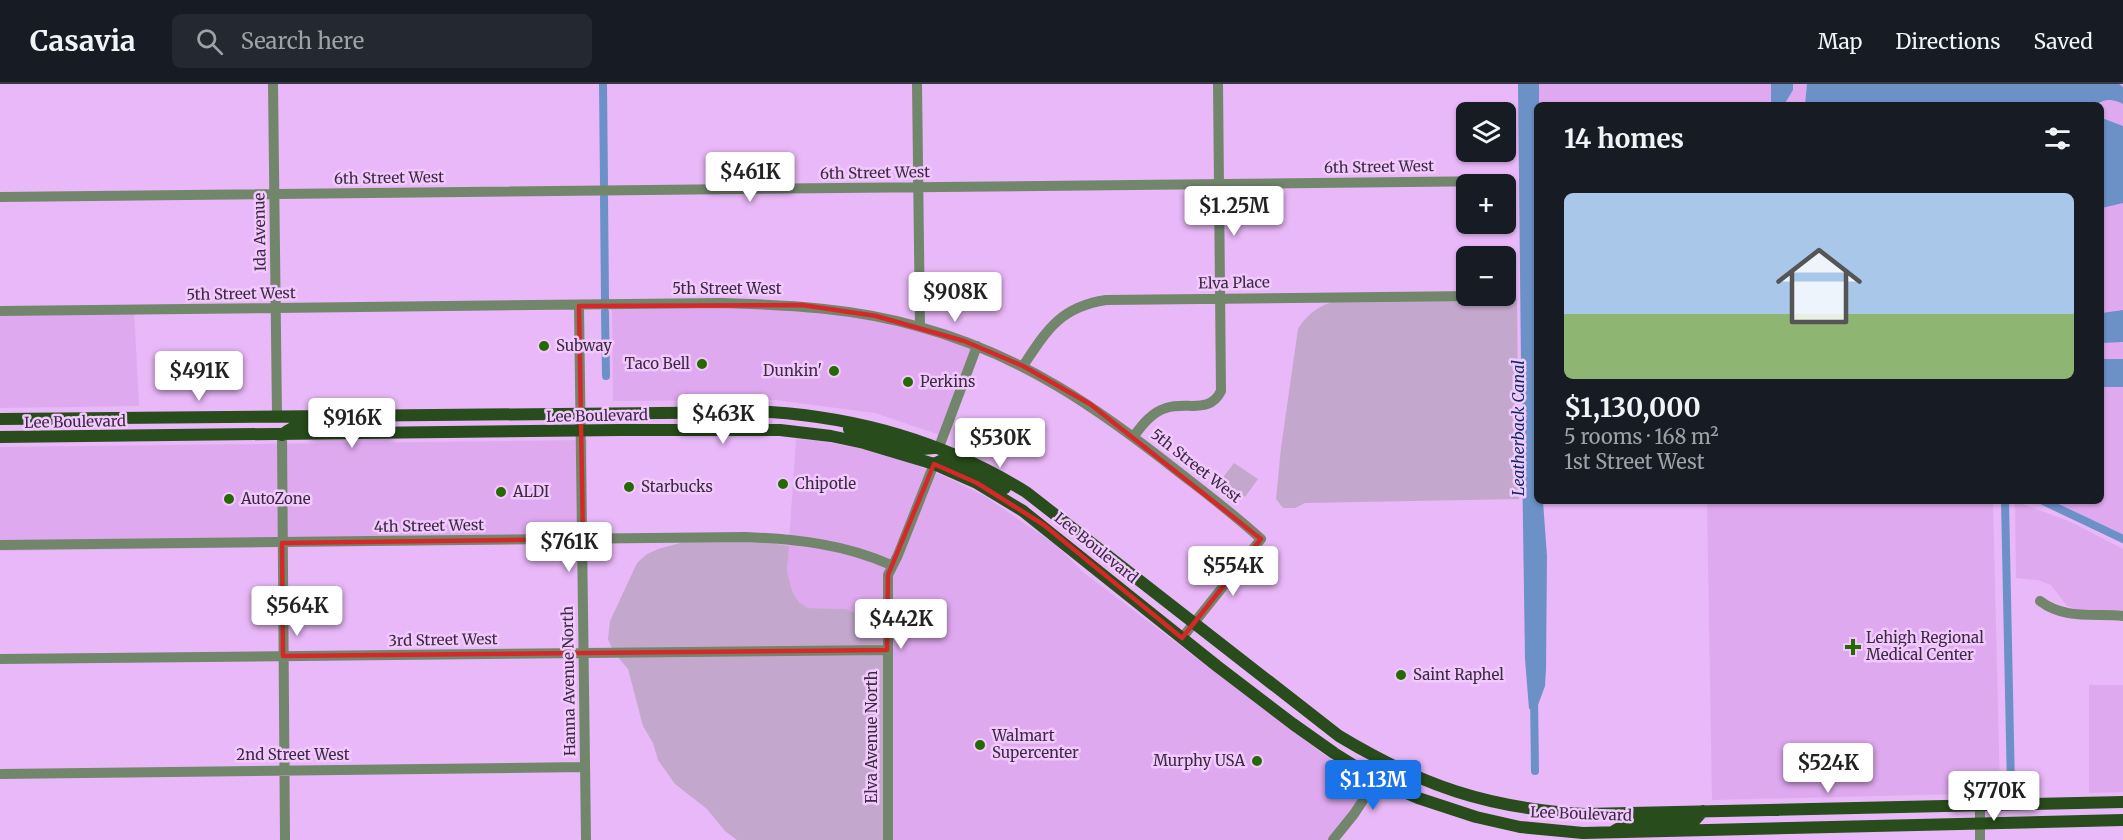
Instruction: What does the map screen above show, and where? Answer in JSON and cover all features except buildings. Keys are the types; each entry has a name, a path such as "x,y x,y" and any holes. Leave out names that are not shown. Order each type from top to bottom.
{"main road":[{"name":"Lee Boulevard","path":"0,419 770,412 800,414 869,425 939,447 1026,492 1331,730 1387,764 1456,793 1511,807 1584,814 2123,801"},
{"path":"282,435 291,427 299,425 388,423 399,415"},
{"path":"148,436 165,426 257,425 268,423 277,416"},
{"path":"796,432 814,423 863,432 922,449 939,447"},
{"name":"Lee Boulevard","path":"0,437 582,431 796,432 864,443 934,464 976,483 1030,516 1182,638 1334,753 1377,780 1454,811 1500,823 1558,831 1612,832 2123,820"},
{"path":"934,464 949,461 1003,487 1056,521 1065,523"},
{"path":"1612,832 1630,822 1694,820 1704,811"}],"street":[{"name":"Ida Avenue","path":"273,84 277,416"},
{"path":"917,84 920,327"},
{"path":"1134,436 1156,412 1166,407 1179,405 1208,405 1216,401 1221,391 1218,84"},
{"name":"6th Street West","path":"0,197 1456,181"},
{"name":"Elva Place","path":"1023,366 1050,327 1065,314 1082,305 1116,299 1456,296"},
{"name":"5th Street West","path":"0,311 685,303 802,305 876,316 920,327 977,346 1023,366 1090,404 1134,436 1261,539 1182,638"},
{"name":"Hanna Avenue North","path":"579,306 586,840"},
{"path":"939,447 977,346"},
{"path":"282,435 285,840"},
{"name":"Elva Avenue North","path":"888,840 886,588 891,565 898,555 934,464"},
{"name":"4th Street West","path":"0,545 745,537 789,539 834,545 891,565"},
{"path":"2040,601 2048,607 2076,615 2123,616"},
{"name":"3rd Street West","path":"0,659 887,650"},
{"path":"1333,840 1387,764"},
{"name":"2nd Street West","path":"0,774 585,767"},
{"path":"1980,805 1980,840"}],"highlighted area":[{"path":"802,305 876,316 964,341 1023,366 1090,404 1261,539 1182,638 1044,525 977,483 934,464 888,575 887,650 283,656 282,543 583,539 579,306"}],"shaded area":[{"path":"1537,84 2123,84 2123,544 2047,504 2104,504 2104,102 1538,102"},
{"path":"1352,298 1456,298 1456,306 1516,306 1517,298 1519,499 1305,503 1295,508 1283,508 1276,499 1298,329 1314,311 1336,301"},
{"path":"612,302 832,305 977,350 940,435 875,413 775,400 613,401"},
{"path":"134,309 139,406 0,408 0,311"},
{"path":"796,439 881,452 944,476 986,497 1057,546 1083,572 1324,755 1374,788 1329,840 887,840 863,616 846,609 808,608 799,602 792,591 787,571"},
{"path":"587,440 587,543 0,551 0,447"},
{"path":"1234,463 1258,479 1245,497 1221,480"},
{"name":"Lehigh Regional Medical Center","path":"1707,504 1993,504 2000,793 1712,800"},
{"path":"2015,504 2023,504 2071,522 2123,549 2123,616 2086,612 2067,606 2051,585 2038,580 2016,578"},
{"path":"684,542 767,542 789,546 787,571 792,591 799,602 808,608 846,609 863,616 886,617 887,840 737,840 725,831 707,809 675,784 658,760 653,743 643,726 628,669 613,651 608,639 610,621 637,563 647,554 658,549"},
{"path":"2089,685 2123,685 2123,792 2089,793"}],"water":[{"path":"1518,84 1539,84 1539,102 1534,102 1534,504 1543,504 1547,556 1546,669 1545,686 1538,705 1529,709 1525,659"},
{"path":"1771,84 1793,84 1793,90 1786,102 1771,102"},
{"path":"1807,84 2119,84 2123,87 2123,104 2109,100 2101,102 1805,102"},
{"path":"2104,119 2123,126 2123,203 2104,208"},
{"path":"2123,310 2123,342 2104,343 2104,313"},
{"path":"2104,359 2123,359 2123,387 2104,387"}],"waterway":[{"path":"603,84 604,184"},
{"path":"604,197 605,299"},
{"path":"605,312 606,376"},
{"path":"2005,504 2011,787"},
{"path":"2049,504 2123,539"},
{"name":"Leatherback Canal","path":"1534,696 1535,771"}],"place":[{"name":"Subway","path":"544,346"},
{"name":"Taco Bell","path":"702,364"},
{"name":"Dunkin'","path":"834,371"},
{"name":"Perkins","path":"908,382"},
{"name":"Chipotle","path":"783,484"},
{"name":"Starbucks","path":"629,487"},
{"name":"ALDI","path":"501,492"},
{"name":"AutoZone","path":"229,499"},
{"name":"Lehigh Regional Medical Center","path":"1853,647"},
{"name":"Saint Raphel","path":"1401,675"},
{"name":"Walmart Supercenter","path":"980,745"},
{"name":"Murphy USA","path":"1257,761"}]}
